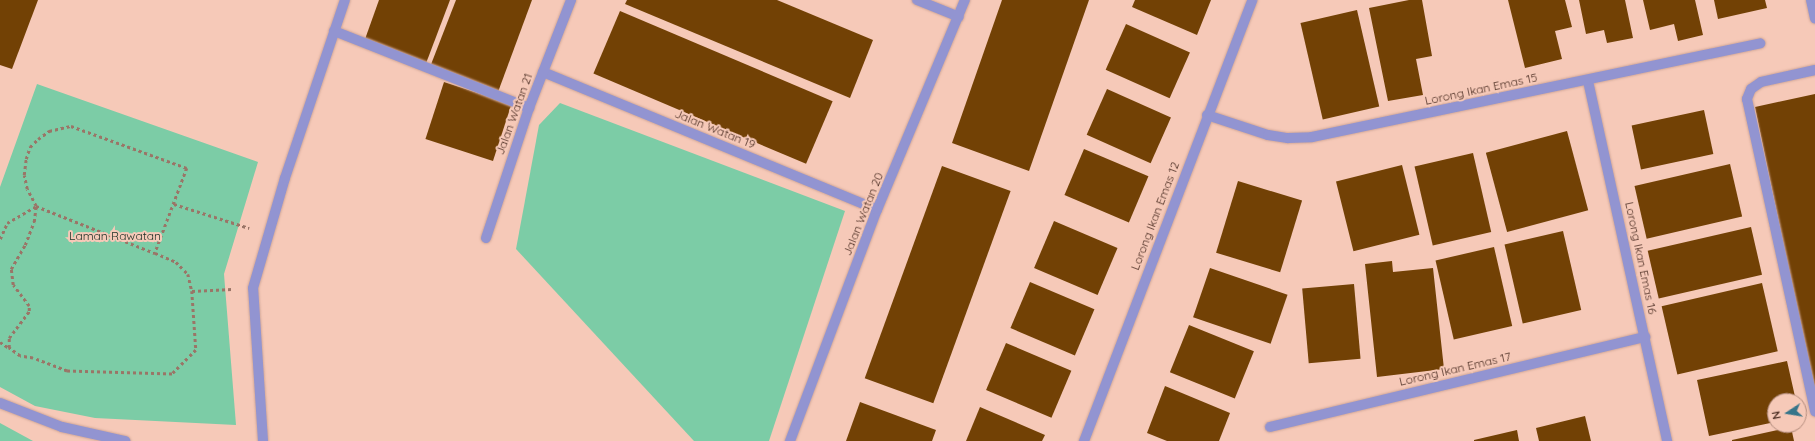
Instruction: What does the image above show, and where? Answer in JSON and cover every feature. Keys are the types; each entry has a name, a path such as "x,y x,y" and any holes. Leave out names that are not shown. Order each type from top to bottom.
{"street":[{"path":"264,441 253,288 268,235 345,0"},
{"name":"Jalan Watan 21","path":"486,238 529,108 571,0"},
{"path":"917,0 959,17"},
{"name":"Jalan Watan 20","path":"790,441 877,210 965,0"},
{"name":"Lorong Ikan Emas 12","path":"1084,441 1252,0"},
{"path":"1811,0 1815,19"},
{"path":"334,31 529,108"},
{"name":"Lorong Ikan Emas 15","path":"1207,115 1268,135 1288,138 1312,137 1588,80 1760,42"},
{"path":"1815,70 1761,82 1751,89 1747,99 1815,412"},
{"name":"Jalan Watan 19","path":"543,72 877,210"},
{"name":"Lorong Ikan Emas 16","path":"1588,80 1667,441"},
{"name":"Lorong Ikan Emas 17","path":"1270,427 1645,337"},
{"path":"0,403 62,427 125,441"}],"path":[{"path":"9,348 9,338 29,311 29,306 13,285 11,269 25,245 34,222 36,206 27,189 24,175 30,147 49,131 71,126 187,168 156,253"},
{"path":"174,204 268,235"},
{"path":"0,239 7,223 36,206"},
{"path":"0,342 20,356 33,358 67,371 172,374 196,350 192,290 188,274 176,262 36,206"},
{"path":"192,290 253,288"}],"green space":[{"name":"Laman Rawatan","path":"37,84 258,162 224,274 236,425 95,418 35,406 0,387 0,187"},
{"path":"560,103 845,211 769,441 694,441 516,249 539,125"},
{"path":"0,423 33,441 0,441"}],"building":[{"path":"0,0 38,0 12,69 0,65"},
{"path":"379,0 450,0 425,66 364,42"},
{"path":"456,0 532,0 498,92 430,67"},
{"path":"627,0 777,0 873,40 850,98 625,4"},
{"path":"1002,0 1089,0 1029,171 952,143"},
{"path":"1135,0 1211,0 1197,35 1132,7"},
{"path":"1409,0 1422,0 1432,56 1416,59 1423,95 1388,101 1369,8"},
{"path":"1508,0 1565,0 1572,27 1555,31 1562,59 1525,68"},
{"path":"1579,0 1625,0 1633,38 1607,43 1604,30 1586,34"},
{"path":"1643,0 1695,0 1703,35 1678,41 1674,24 1650,30"},
{"path":"1714,0 1765,0 1767,8 1718,19"},
{"path":"1357,10 1379,106 1323,120 1300,23"},
{"path":"620,11 833,101 806,164 593,74"},
{"path":"1126,24 1190,52 1170,98 1106,70"},
{"path":"444,82 512,104 493,161 425,139"},
{"path":"1107,89 1171,117 1151,163 1087,135"},
{"path":"1815,94 1815,398 1755,107"},
{"path":"1704,110 1713,154 1641,169 1632,125"},
{"path":"1567,131 1588,210 1507,232 1486,153"},
{"path":"1084,149 1148,176 1129,222 1064,195"},
{"path":"1473,153 1491,232 1433,245 1415,166"},
{"path":"1730,164 1742,217 1647,239 1635,186"},
{"path":"1402,165 1419,235 1353,251 1336,181"},
{"path":"942,166 1011,191 933,403 865,378"},
{"path":"1238,181 1302,201 1280,272 1216,253"},
{"path":"1054,221 1118,248 1098,295 1034,268"},
{"path":"1751,227 1762,275 1659,299 1648,251"},
{"path":"1563,231 1581,310 1523,323 1505,244"},
{"path":"1494,247 1512,326 1454,339 1436,260"},
{"path":"1392,261 1393,272 1433,268 1444,369 1377,377 1365,264"},
{"path":"1210,268 1288,295 1271,344 1193,317"},
{"path":"1030,282 1094,309 1075,355 1010,328"},
{"path":"1762,283 1778,351 1677,374 1662,306"},
{"path":"1354,284 1361,359 1309,363 1302,289"},
{"path":"1189,325 1254,351 1235,399 1170,372"},
{"path":"1006,343 1071,371 1051,418 986,390"},
{"path":"1787,361 1794,393 1767,393 1767,424 1709,436 1697,380"},
{"path":"1165,386 1230,413 1219,441 1167,441 1147,433"},
{"path":"860,402 936,430 932,441 846,441"},
{"path":"980,407 1045,435 1042,441 966,441"},
{"path":"1585,416 1591,441 1539,441 1536,428"},
{"path":"1517,430 1519,441 1474,441 1474,440"},
{"path":"1767,432 1792,433 1794,441 1732,441"}]}
